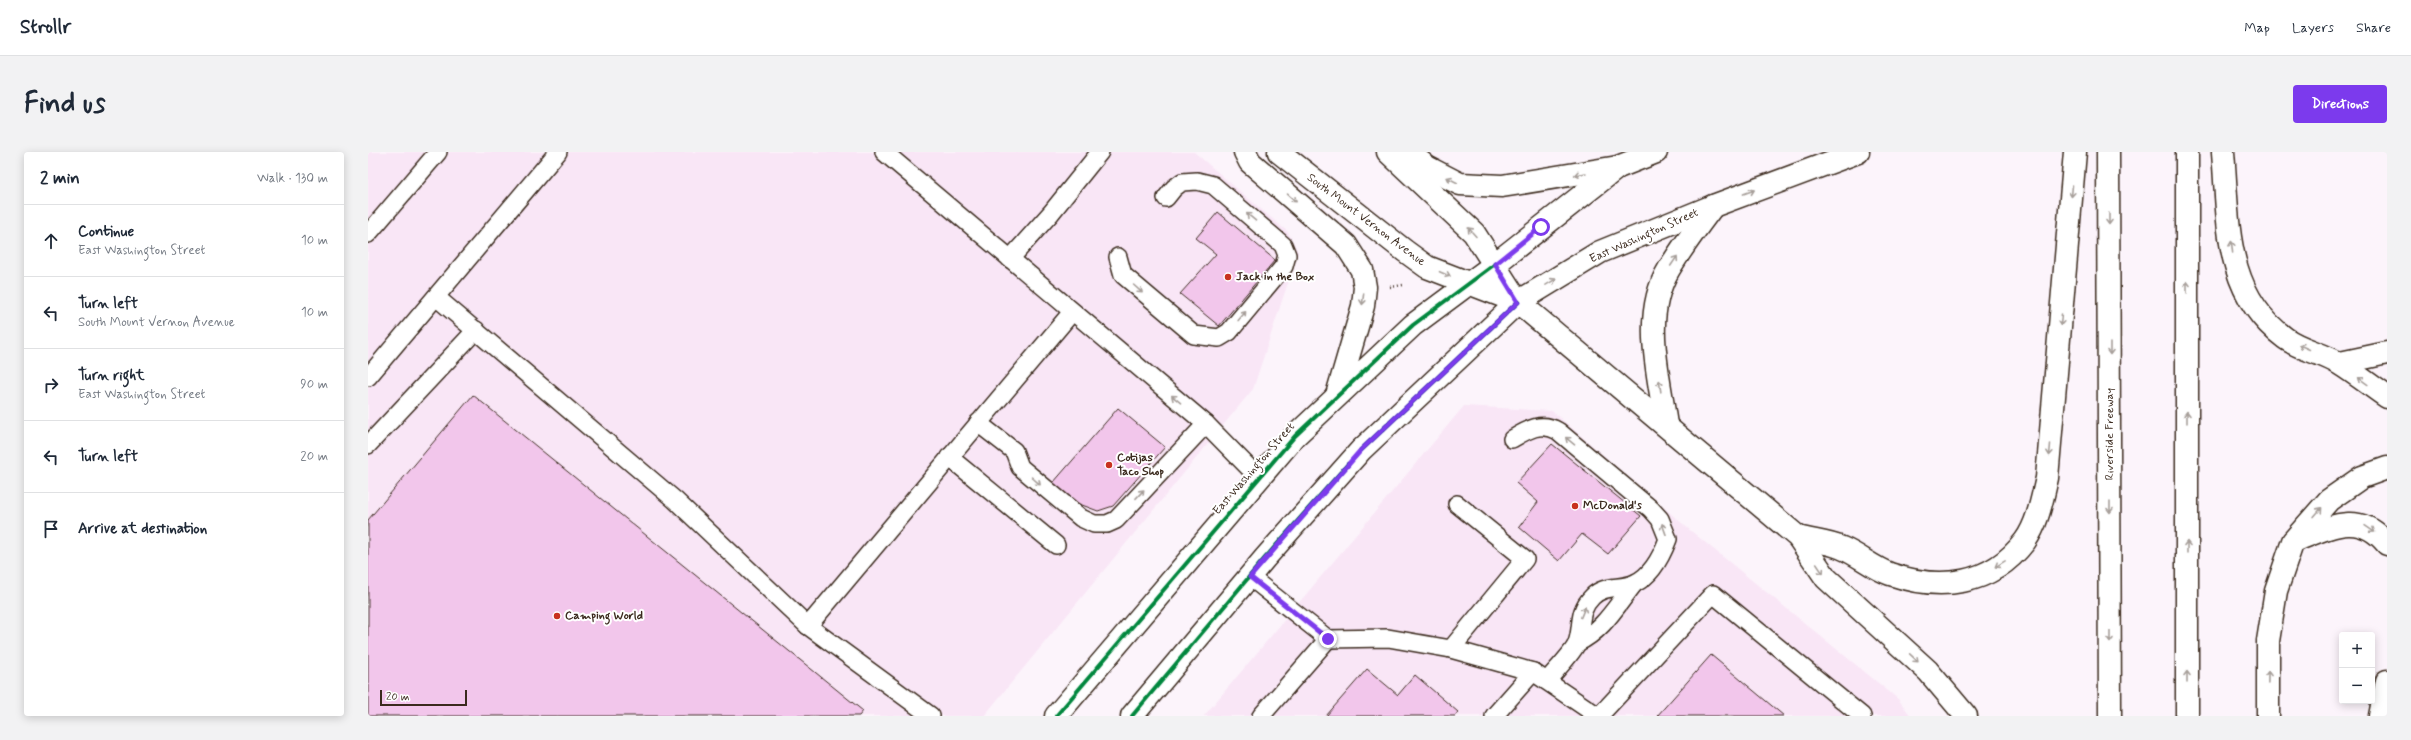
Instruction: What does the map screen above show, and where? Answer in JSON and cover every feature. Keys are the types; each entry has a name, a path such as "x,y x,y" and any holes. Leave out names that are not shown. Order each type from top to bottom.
{"main road":[{"path":"1245,152 1250,162 1346,245 1362,270 1365,287 1363,306 1337,395"},
{"name":"South Mount Vernon Avenue","path":"1279,152 1405,251 1427,266 1468,284 1518,302"},
{"path":"1388,152 1474,233 1518,302 1798,537 1826,578 1928,671 1966,716"},
{"path":"1408,152 1427,167 1460,184 1502,186 1618,167"},
{"name":"East Washington Street","path":"1056,716 1295,436 1337,395 1413,325 1495,264 1618,167 1656,152"},
{"name":"East Washington Street","path":"1132,716 1250,577 1361,450 1518,302 1600,252 1713,206 1858,152"},
{"path":"1798,537 1841,548 1890,574 1923,582 1946,583 1974,580 2005,561 2025,541 2037,516 2047,478 2075,152"},
{"name":"Riverside Freeway","path":"2108,152 2110,716"},
{"path":"2187,152 2187,716"},
{"path":"2223,152 2232,252 2237,274 2246,294 2264,318 2286,339 2340,363 2387,397"},
{"path":"1666,425 1655,354 1654,326 1658,295 1668,270 1713,206"},
{"path":"2340,363 2387,353"},
{"path":"2268,716 2268,641 2276,591 2293,541 2329,500 2362,477 2387,468"},
{"path":"2293,541 2339,525 2362,524 2382,537 2387,544"},
{"path":"2380,716 2387,681"}],"lane":[{"path":"368,234 438,152"},
{"path":"368,378 558,152"},
{"path":"884,152 1108,343 1206,424 1259,478"},
{"path":"1010,259 1051,213 1100,152"},
{"path":"1118,257 1123,276 1194,335 1210,339 1219,338 1229,332 1284,266 1286,255 1282,245 1213,185 1198,181 1182,182 1174,188 1166,198"},
{"path":"436,297 675,500 808,626 922,713"},
{"path":"808,626 1072,312"},
{"path":"368,445 476,330"},
{"path":"978,423 1014,451 1020,467 1081,518 1094,524 1106,524 1116,520 1206,424"},
{"path":"1494,716 1577,643 1591,637 1600,628 1634,584 1654,565 1668,540 1660,518 1651,509 1549,426 1526,431 1512,439"},
{"path":"949,457 1056,545"},
{"path":"1451,649 1525,559 1457,504"},
{"path":"1250,577 1328,639 1388,638 1451,649 1540,676 1599,716 1713,594 1862,716"},
{"path":"1577,643 1579,624 1584,609 1592,596 1603,589 1634,584"},
{"path":"1261,716 1328,639"}],"path":[{"path":"1389,287 1403,285"}],"shaded area":[{"path":"368,152 1194,152 1288,232 1298,252 1253,389 984,716 368,716"},
{"path":"1464,406 1552,411 1691,531 1898,699 1911,716 1204,716"}],"building":[{"name":"Jack in the Box","path":"1218,212 1275,260 1219,326 1180,294 1216,254 1196,238"},
{"name":"Camping World","path":"473,395 863,711 859,716 368,716 368,520"},
{"name":"Cotijas Taco Shop","path":"1118,408 1165,447 1113,506 1098,511 1074,502 1053,483"},
{"path":"1552,444 1641,516 1608,554 1582,534 1559,561 1519,527 1538,502 1516,483"},
{"path":"1711,655 1784,716 1657,716"},
{"path":"1367,669 1398,695 1415,675 1458,712 1455,716 1326,716"}],"cycle path":[{"path":"1056,716 1295,436 1413,325 1495,264"},
{"path":"1361,450 1518,302"},
{"path":"1132,716 1265,558 1348,464"}],"place":[{"name":"Jack in the Box","path":"1228,277"},
{"name":"Cotijas Taco Shop","path":"1109,465"},
{"name":"McDonald's","path":"1575,506"},
{"name":"Camping World","path":"557,616"}],"route":[{"path":"1328,639 1250,577 1265,558 1361,450 1518,302 1495,264 1541,227"}]}
